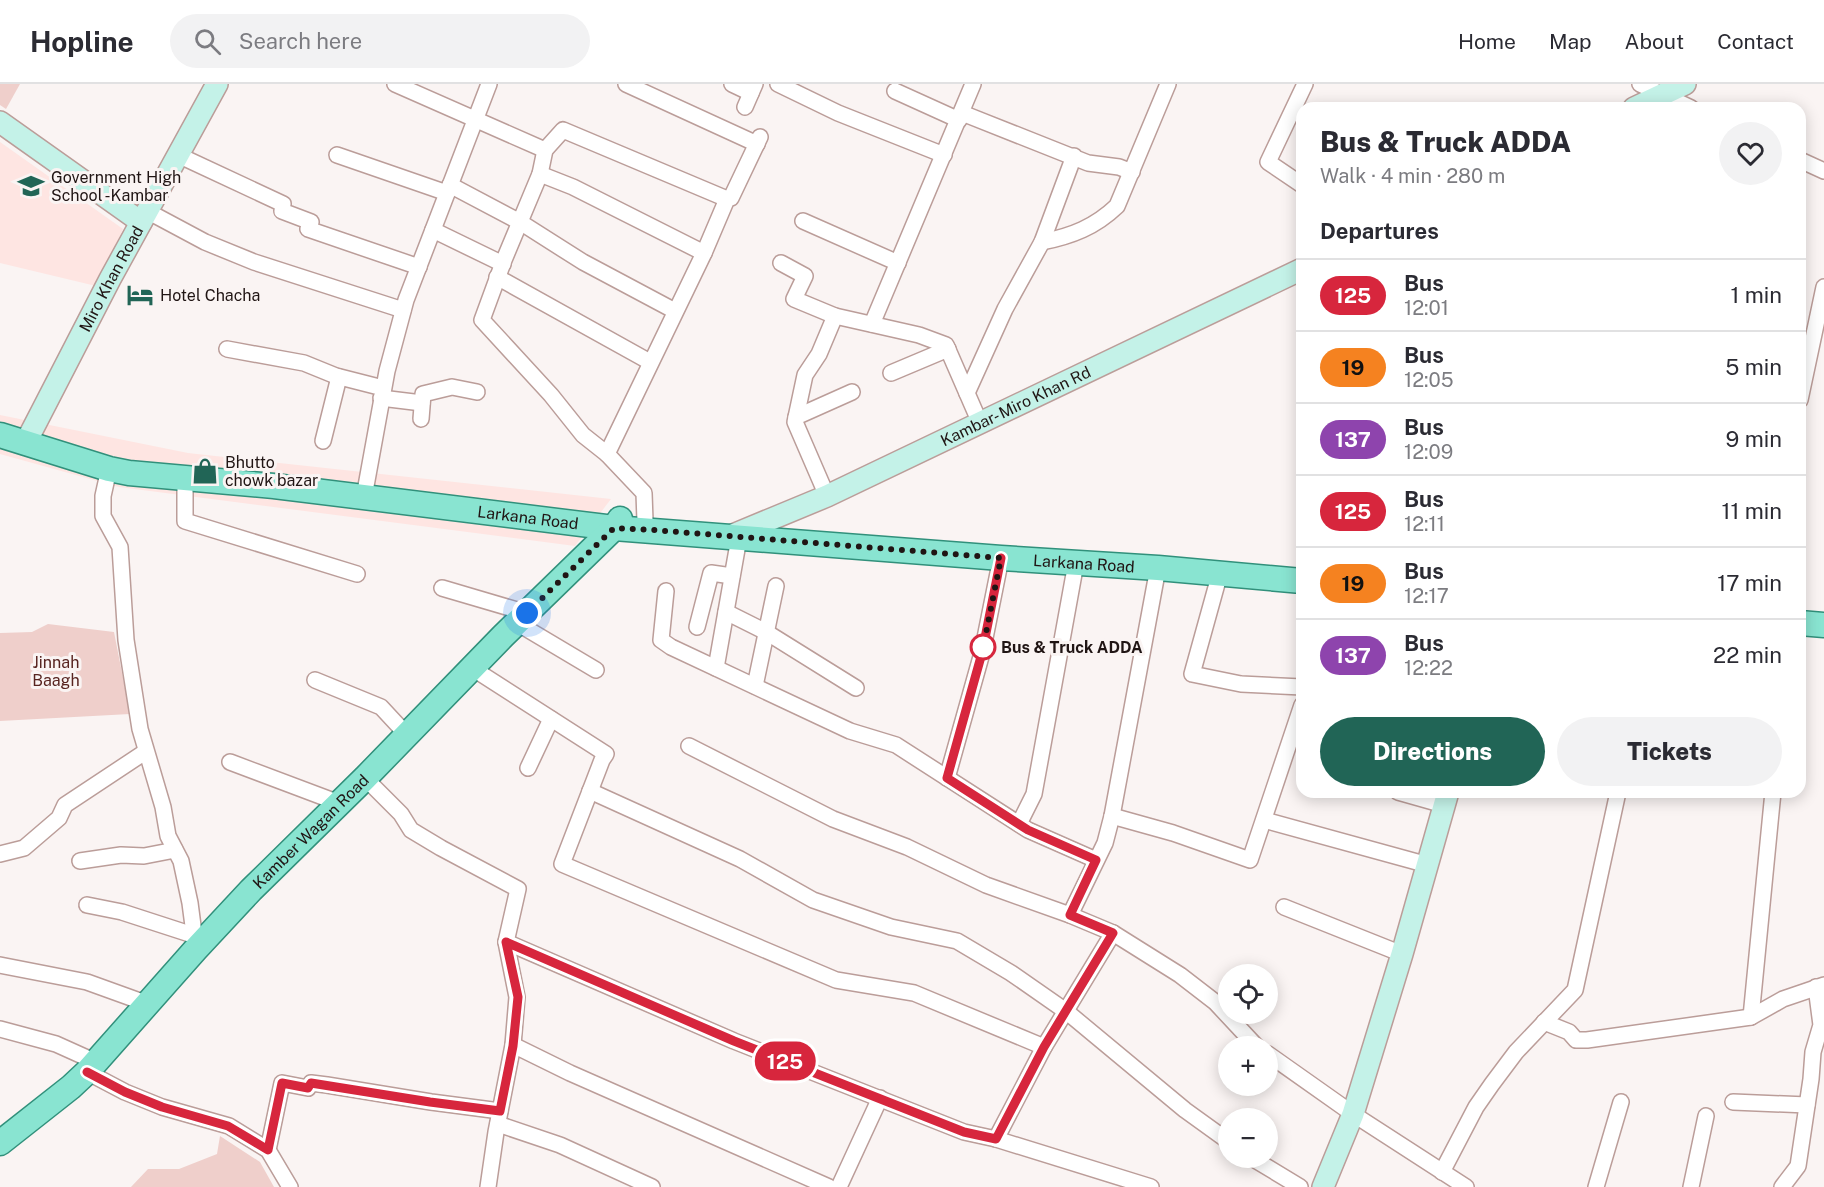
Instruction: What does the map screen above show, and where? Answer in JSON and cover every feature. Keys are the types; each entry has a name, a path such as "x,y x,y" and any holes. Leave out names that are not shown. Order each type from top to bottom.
{"main road":[{"name":"Miro Khan Road","path":"26,441 144,216 217,84"},
{"path":"1642,102 1658,89 1685,84"},
{"path":"0,122 144,216"},
{"name":"Kambar- Miro Khan Rd","path":"739,534 827,496 1296,272"},
{"name":"Larkana Road","path":"0,435 26,441 109,469 617,524 920,546 1184,557 1296,567"},
{"name":"Larkana Road","path":"78,458 125,460 366,486 617,524 645,521 739,534"},
{"name":"Kamber Wagan Road","path":"0,1143 71,1088 92,1067 148,1004 196,943 365,778 617,524"},
{"name":"Larkana Road","path":"920,546 1001,558 1158,568 1296,580"},
{"path":"1806,610 1824,612"},
{"path":"1806,624 1824,625"},
{"path":"1323,1187 1353,1114 1402,954 1446,798"}],"street":[{"path":"396,84 545,150"},
{"path":"366,486 382,393 403,310 489,84"},
{"path":"607,454 704,253 727,199 731,198 759,140 626,84"},
{"path":"732,84 750,95"},
{"path":"778,84 838,113 944,155"},
{"path":"872,324 973,84"},
{"path":"1042,242 1069,237 1104,218 1117,206 1168,84"},
{"path":"1296,102 1305,84"},
{"path":"1640,84 1658,89 1681,102"},
{"path":"895,91 1088,163 1119,167 1132,172"},
{"path":"1296,103 1268,162 1296,181"},
{"path":"645,521 644,493 607,454 583,435 551,395 482,320 540,174 545,150 563,130 727,199"},
{"path":"178,154 283,204 282,211 311,222 308,230 418,267"},
{"path":"337,154 449,189 520,222 583,262 675,311"},
{"path":"967,393 1005,309 1042,242 1074,156"},
{"path":"1806,163 1824,171"},
{"path":"540,174 573,187 704,253"},
{"path":"144,216 254,262 403,310"},
{"path":"802,221 898,263"},
{"path":"433,230 650,362"},
{"path":"781,263 805,276 794,299 835,316 919,335 946,345 980,423"},
{"path":"1806,372 1824,287"},
{"path":"827,496 795,422 804,375 819,354 835,316"},
{"path":"227,349 304,363 382,393 422,403"},
{"path":"891,373 948,349"},
{"path":"323,441 339,377"},
{"path":"421,419 423,394 452,387 477,392"},
{"path":"796,417 852,392"},
{"path":"109,469 103,496 103,516 120,547 126,640 140,729 163,807 168,836 181,861 196,943"},
{"path":"185,479 185,521 357,574"},
{"path":"717,668 739,534"},
{"path":"947,778 982,653 1001,558"},
{"path":"1019,824 1034,794 1076,563"},
{"path":"1070,915 1105,843 1112,816 1158,568"},
{"path":"698,627 711,573 732,576"},
{"path":"1220,573 1192,674 1241,684 1296,687"},
{"path":"755,686 777,586"},
{"path":"442,588 522,618 596,670"},
{"path":"666,591 661,640 670,647 850,731 896,746 1019,824 1096,860"},
{"path":"726,612 766,632 856,688"},
{"path":"472,668 606,754 562,864 836,980 914,993 1044,1047"},
{"path":"315,680 381,707 407,735"},
{"path":"528,768 551,719"},
{"path":"1112,816 1173,833 1250,860 1296,723"},
{"path":"689,746 833,819 906,847 986,885 1113,933 1179,975 1215,1002 1247,1036"},
{"path":"0,854 24,848 59,818 65,805 145,752"},
{"path":"230,762 339,803"},
{"path":"365,778 401,814 411,830 518,889 506,942 518,997 513,1046 488,1187"},
{"path":"590,791 740,860 813,900 891,927 957,941 1011,973 1066,1012 1185,1110 1218,1134"},
{"path":"1442,1172 1476,1107 1516,1052 1575,990 1617,798"},
{"path":"1751,1017 1772,798"},
{"path":"1264,820 1428,865"},
{"path":"80,861 122,855 144,856 175,850"},
{"path":"87,905 122,912 196,943"},
{"path":"1284,907 1402,954"},
{"path":"996,1139 1044,1047 1113,933"},
{"path":"506,942 734,1041 964,1132 996,1139 1140,1185"},
{"path":"0,965 87,982 148,1004"},
{"path":"1544,1022 1569,1032 1576,1040 1587,1040 1751,1017 1783,999 1820,986 1821,1025 1813,1052 1814,1097 1798,1166 1782,1187"},
{"path":"0,1029 56,1044 125,1092 162,1107 228,1126 268,1150 290,1187"},
{"path":"513,1046 829,1187"},
{"path":"1278,1061 1353,1114 1466,1187"},
{"path":"268,1150 282,1083 308,1088 311,1083 430,1102 499,1117 652,1187"},
{"path":"1733,1102 1814,1097"},
{"path":"839,1187 880,1098"},
{"path":"1596,1187 1621,1102"},
{"path":"1691,1187 1706,1116"},
{"path":"1269,1168 1300,1187"}],"shaded area":[{"name":"Government High School -Kambar","path":"0,142 123,229 96,286 0,263"},
{"name":"Bhutto chowk bazar","path":"0,415 188,453 611,499 575,546 119,487 0,454"}],"green space":[{"path":"0,84 20,84 6,109 0,105"},
{"name":"Jinnah Baagh","path":"48,624 114,632 130,714 0,721 0,633 32,632"},
{"path":"220,1136 260,1162 274,1187 131,1187 148,1169 179,1169 217,1154"}],"bus line":[{"name":"125","path":"87,1072 125,1092 162,1107 228,1126 268,1150 282,1083 308,1088 311,1083 500,1111 513,1046 518,997 506,942 734,1041 964,1132 996,1139 1044,1047 1113,933 1070,915 1096,860 1028,830 947,778 982,653 1001,558"}],"place":[{"name":"Government High School -Kambar","path":"31,186"},
{"name":"Hotel Chacha","path":"140,295"},
{"name":"Bhutto chowk bazar","path":"205,471"},
{"name":"Bus & Truck ADDA","path":"983,647"}],"route":[{"path":"527,613 614,528 654,530 1001,558 982,653 983,647"}]}
